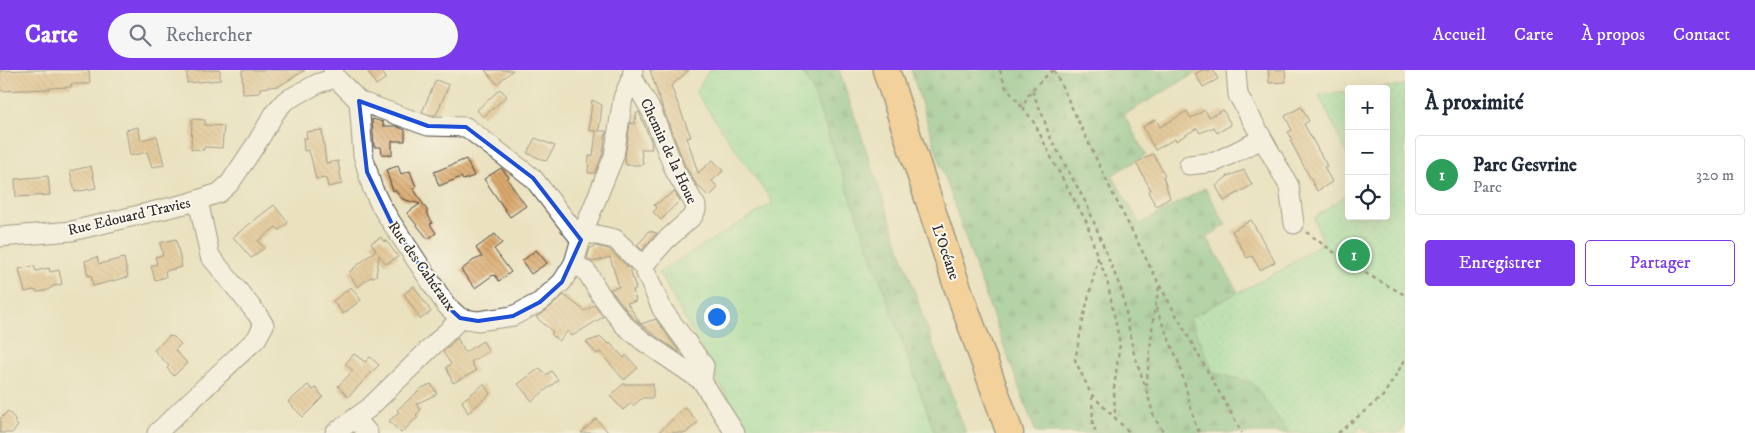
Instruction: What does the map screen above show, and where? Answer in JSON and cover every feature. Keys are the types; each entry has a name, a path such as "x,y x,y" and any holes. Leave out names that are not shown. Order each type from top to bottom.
{"highway":[{"name":"L’Océane","path":"868,70 937,282 992,433"},
{"name":"L’Océane","path":"886,70 956,283 1010,433"}],"street":[{"path":"1236,70 1238,96 1290,186 1294,224"},
{"name":"Rue des Cahéraux","path":"359,101 363,155 372,187 390,222 446,305 460,318 478,321 513,316 540,302 562,282 574,263 582,236 614,156 623,98 632,73"},
{"name":"Chemin de la Houe","path":"632,73 652,112 675,171 696,208 693,216 665,241 643,266"},
{"path":"334,74 359,101 428,126 466,127 533,178 582,236 615,239 643,266 662,310 704,366 702,381"},
{"name":"Rue Edouard Travies","path":"0,237 72,232 219,193 230,183 276,111 285,101 334,74"},
{"path":"1189,165 1215,162 1262,139"},
{"name":"Rue Edouard Travies","path":"157,433 257,338 264,325 210,256 198,200"},
{"path":"574,263 587,272 600,294 624,325 643,341 702,381 735,433"},
{"path":"335,433 369,408 460,318"},
{"path":"355,418 368,433"}],"path":[{"path":"1000,70 1005,86 1035,124 1087,223 1098,259 1107,280 1120,344 1114,388 1115,418"},
{"path":"1024,109 1024,103 1031,91 1054,70 1113,194 1160,286 1242,433"},
{"path":"1031,91 1043,116 1048,135 1087,205 1122,292 1133,350 1154,417 1164,433"},
{"path":"1294,224 1356,268 1405,295"},
{"path":"1098,259 1075,360 1092,396 1130,433"},
{"path":"1146,389 1160,286"},
{"path":"1156,307 1180,366 1196,426 1200,433"},
{"path":"1338,433 1383,396 1405,360"},
{"path":"1092,396 1093,424 1096,433"}],"highlighted area":[{"path":"359,101 428,126 466,127 486,141 533,178 581,240 562,282 540,302 513,316 478,321 460,318 446,305 391,222 367,172"}],"green space":[{"path":"709,70 801,70 812,89 935,433 747,433 659,272 773,203 696,93"},
{"path":"801,70 839,70 927,328 966,433 935,433 812,89"},
{"path":"911,70 1124,70 1128,72 1132,70 1201,70 1124,115 1146,155 1112,175 1140,224 1205,188 1226,225 1207,237 1238,292 1190,318 1214,373 1252,382 1289,433 1036,433 970,253"},
{"path":"1405,85 1405,425 1399,433 1369,433 1361,426 1356,433 1289,433 1252,382 1214,373 1190,318 1283,269 1323,242 1314,218 1345,196 1345,220 1390,220 1390,87"},
{"path":"1345,92 1345,150 1319,95"}],"building":[{"path":"89,70 90,84 71,84 71,87 50,89 0,91 0,71"},
{"path":"187,70 220,70 220,80 187,83"},
{"path":"242,70 305,70 279,86 260,88 260,93 243,94"},
{"path":"367,70 381,70 386,78 376,85"},
{"path":"485,70 513,70 497,84"},
{"path":"650,70 689,70 671,86 691,137 687,138 698,173 713,160 723,171 712,181 718,188 709,197 696,184 685,166"},
{"path":"1202,70 1213,70 1218,79 1203,87 1195,74"},
{"path":"1268,70 1285,70 1286,82 1269,83"},
{"path":"436,80 449,85 436,115 430,115 422,112"},
{"path":"500,89 507,96 483,117 477,110"},
{"path":"592,100 602,105 599,131 606,131 603,153 595,173 588,173 589,156 593,156 596,131 589,130"},
{"path":"1301,107 1309,121 1304,124 1327,166 1324,167 1332,182 1317,191 1290,140 1292,139 1288,132 1292,130 1285,116"},
{"path":"1205,110 1209,117 1223,110 1231,125 1217,133 1214,127 1200,133 1197,128 1176,141 1175,139 1155,150 1143,127 1156,119 1160,127 1187,111 1191,118"},
{"path":"639,112 651,141 652,149 641,149 643,165 626,165 625,157 630,123 634,124"},
{"path":"192,119 205,120 205,125 224,126 222,148 204,147 204,150 191,149"},
{"path":"372,119 383,122 383,126 396,126 405,130 405,141 392,141 392,155 382,154 381,147 374,147"},
{"path":"138,127 141,140 157,136 164,165 152,167 147,152 130,156 126,130"},
{"path":"322,130 326,163 338,161 342,184 328,187 326,178 316,179 310,153 308,153 308,150 304,151 303,138 307,138 306,132"},
{"path":"535,138 555,146 546,161 527,153"},
{"path":"1153,154 1165,175 1163,176 1170,198 1156,206 1148,192 1151,190 1136,163"},
{"path":"466,159 474,176 463,180 461,177 439,186 434,172"},
{"path":"91,166 96,188 75,192 70,171"},
{"path":"398,166 401,174 410,171 416,187 413,188 433,223 430,224 436,233 428,239 407,213 420,204 402,199 395,190 393,191 386,170"},
{"path":"501,168 509,177 507,179 526,206 510,217 484,179"},
{"path":"1244,170 1252,185 1224,201 1216,186 1228,176"},
{"path":"48,176 50,195 16,197 15,179"},
{"path":"674,192 680,200 661,220 653,212 657,208 654,205"},
{"path":"274,205 288,223 279,230 276,227 258,241 264,248 251,258 233,237"},
{"path":"1251,220 1275,262 1260,270 1252,256 1247,258 1232,231"},
{"path":"648,231 657,233 642,250 637,245 646,236"},
{"path":"495,234 502,243 494,249 511,272 499,281 493,275 475,288 461,270 474,260 482,257 476,248"},
{"path":"381,237 384,242 386,240 398,257 386,264 379,255 376,276 369,278 358,287 348,273 376,250 371,243"},
{"path":"176,239 182,267 165,271 166,277 155,280 151,266 157,264 155,257 163,255 160,243"},
{"path":"596,246 609,249 630,269 636,289 633,290 636,301 627,303 641,324 656,319 680,353 650,332 632,317 610,289 619,287 610,257 593,262 587,258 590,248"},
{"path":"536,250 547,263 531,274 522,261"},
{"path":"97,257 99,264 124,258 128,277 93,286 91,275 88,276 85,261"},
{"path":"34,266 36,271 49,268 50,272 59,270 62,284 40,292 33,290 25,292 19,269"},
{"path":"414,286 431,312 420,319 404,294"},
{"path":"351,287 361,300 343,314 333,301"},
{"path":"564,295 585,311 594,305 603,317 572,336 568,331 559,341 551,334 553,332 536,317"},
{"path":"169,336 174,337 181,344 175,350 187,363 174,376 167,368 169,366 154,350"},
{"path":"601,337 608,344 610,343 624,358 626,355 638,368 624,380 600,352 597,354 586,342"},
{"path":"457,338 465,352 483,341 489,351 471,362 476,371 453,383 446,367 451,364 443,352"},
{"path":"354,354 365,362 370,357 379,365 348,397 338,386 353,371 345,364"},
{"path":"540,368 546,375 551,371 558,380 532,401 518,384"},
{"path":"431,384 437,394 416,404 421,410 416,415 418,417 401,433 389,421 399,412 397,410 422,388"},
{"path":"484,384 490,394 468,413 462,401"},
{"path":"623,384 653,384 653,398 642,398 633,406 631,403 623,410 610,396"},
{"path":"308,385 313,390 316,388 323,397 303,417 288,402"},
{"path":"685,407 698,422 686,433 658,433"},
{"path":"8,411 16,420 14,422 18,426 12,433 0,433 0,419"},
{"path":"596,419 609,433 581,433"}],"place":[{"name":"Parc Gesvrine","path":"1354,255"}]}
